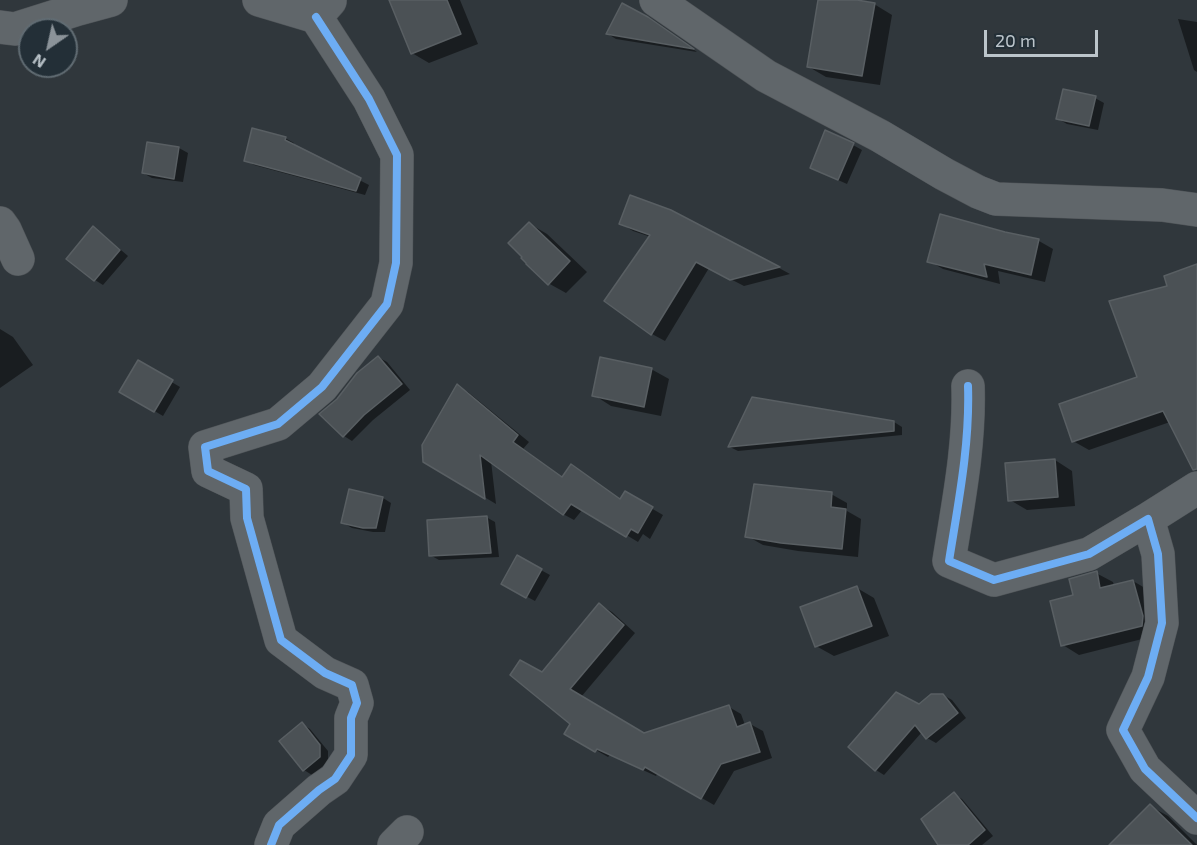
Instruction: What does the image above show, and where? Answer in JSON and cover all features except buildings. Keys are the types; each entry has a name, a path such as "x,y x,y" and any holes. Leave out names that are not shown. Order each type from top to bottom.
{"street":[{"path":"0,27 15,29 111,0"},
{"path":"259,0 324,8 397,154 396,263 387,304 322,387 278,424 204,447 208,471 246,489 247,518 281,640 325,673 352,685 357,703 351,718 351,755 334,779 318,790 279,825 271,845"},
{"path":"656,0 766,76 880,136 944,174 996,199 1162,205 1197,210"},
{"path":"0,223 18,259"},
{"path":"968,386 969,411 949,561 994,580 1089,554 1197,488"},
{"path":"1148,519 1158,554 1162,623 1148,677 1123,730 1145,770 1197,818"}],"cycle path":[{"path":"271,845 279,825 335,779 351,755 351,718 357,703 352,685 325,673 281,640 247,518 246,489 208,471 205,447 278,424 322,387 387,304 396,263 397,155 369,99 316,17"},
{"path":"968,386 965,452 949,561 994,580 1089,554 1148,519 1158,554 1162,623 1148,677 1123,730 1145,769 1197,818"}]}
